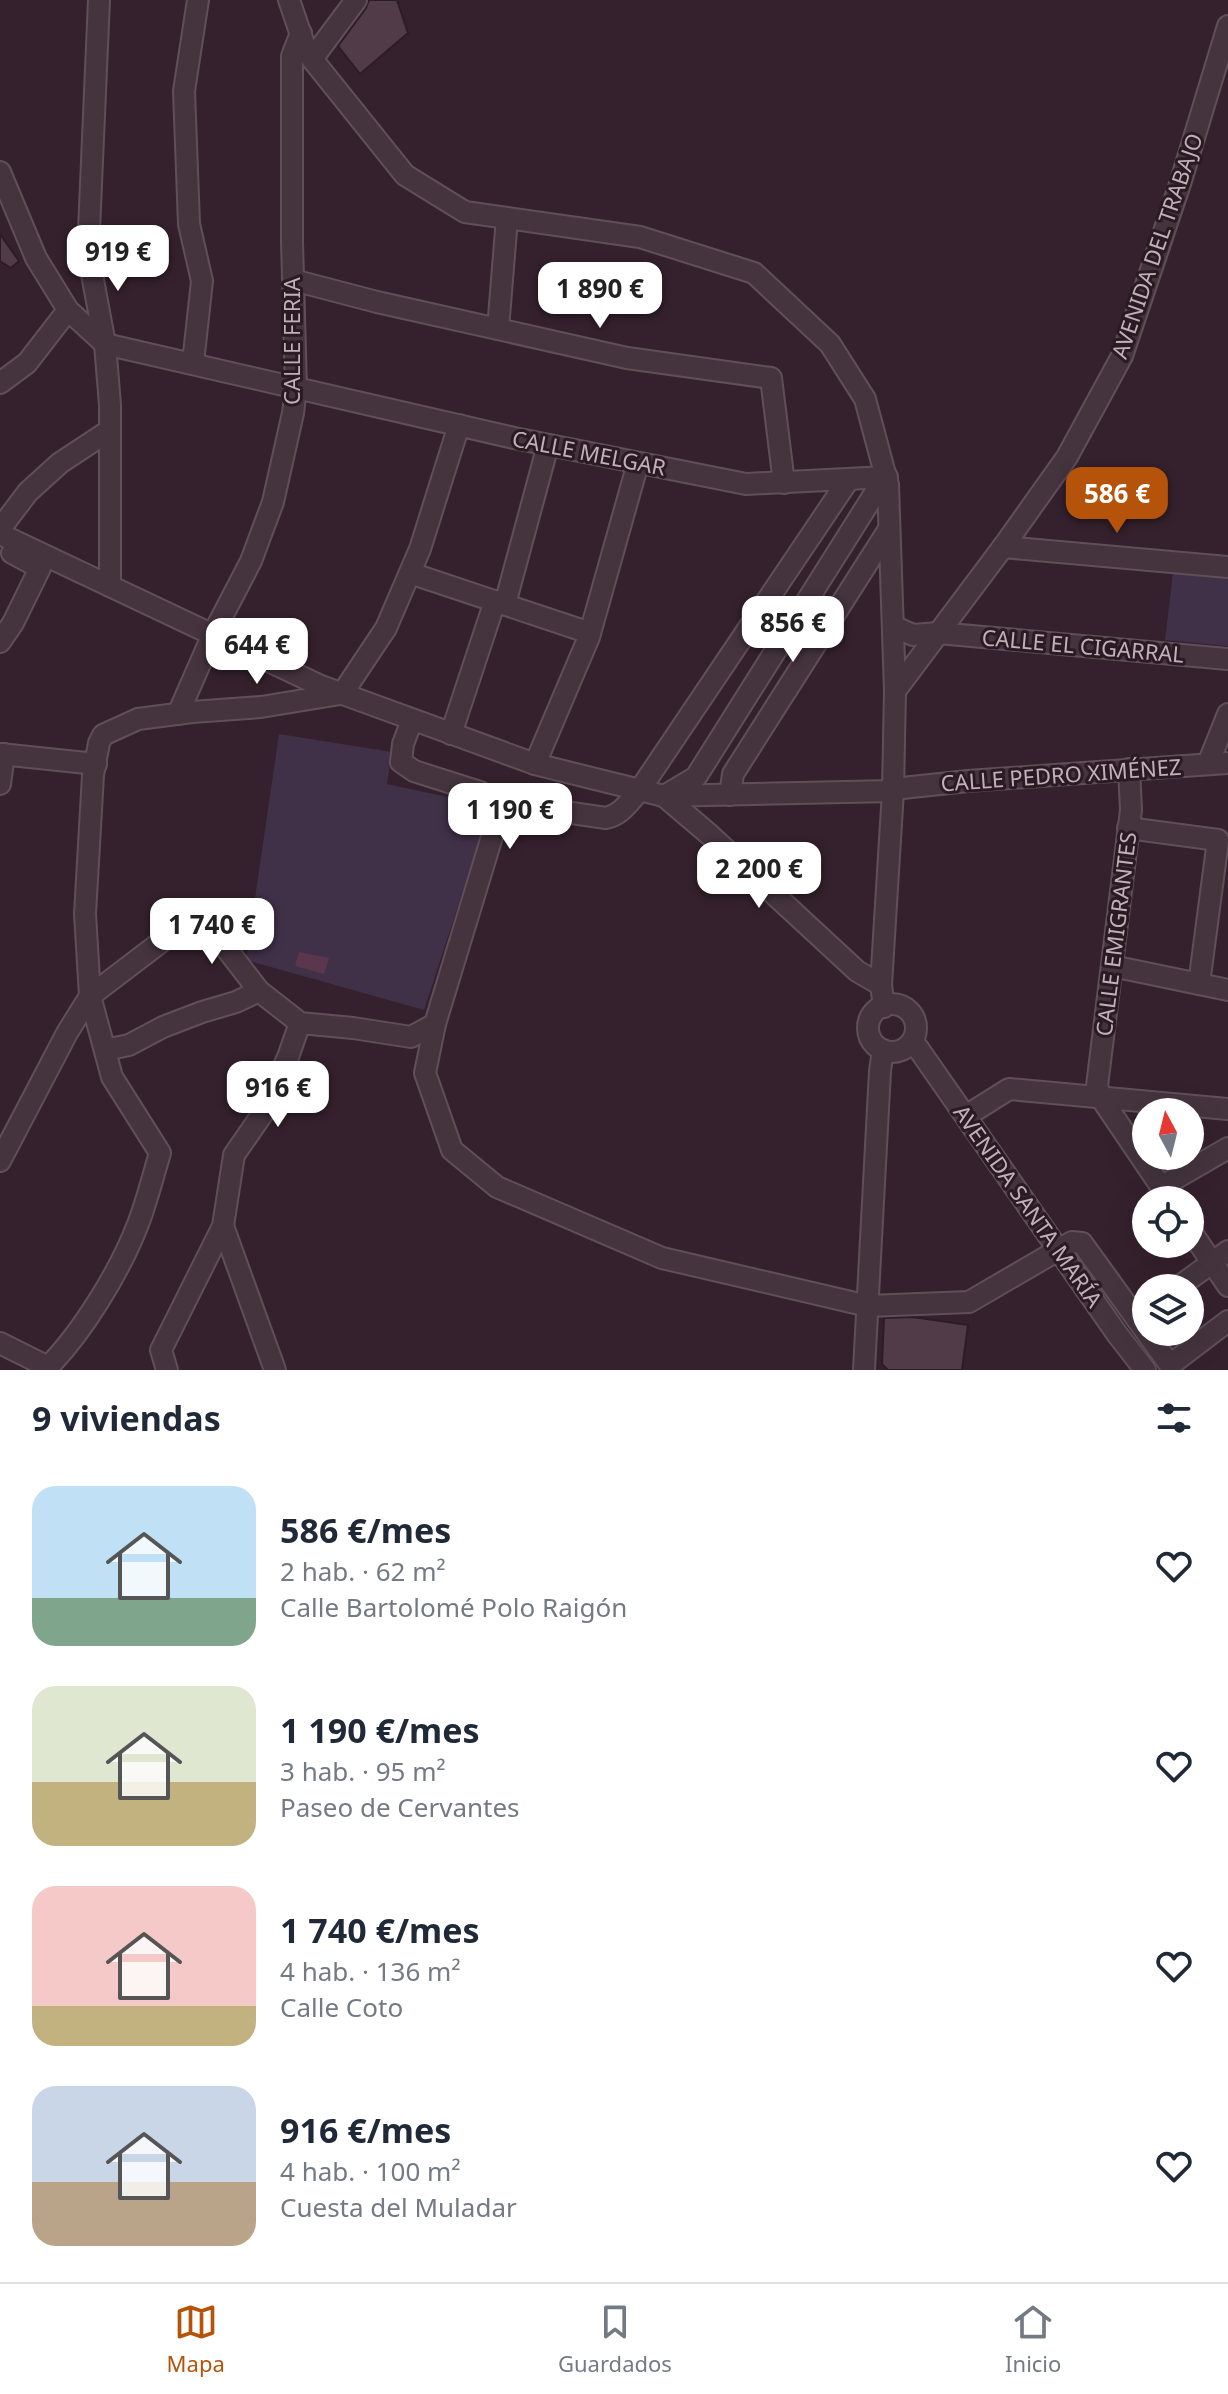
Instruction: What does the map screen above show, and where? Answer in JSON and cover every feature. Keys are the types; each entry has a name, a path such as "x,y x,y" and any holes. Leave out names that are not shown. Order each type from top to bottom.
{"street":[{"path":"99,0 88,253 105,344 110,430 110,586"},
{"path":"193,363 202,281 189,224 184,91 198,0"},
{"path":"277,0 302,58 405,175 465,212 640,237 754,273 830,344 865,399 887,481 893,626 893,790 881,985 884,1007"},
{"path":"289,0 301,33 302,58"},
{"path":"302,58 356,0"},
{"name":"AVENIDA DEL TRABAJO","path":"895,691 1067,457 1122,356 1180,184 1228,26"},
{"name":"CALLE FERIA","path":"178,714 213,634 251,561 273,502 296,388 293,280 302,58"},
{"path":"0,172 36,258 68,310 105,344"},
{"path":"498,329 507,218"},
{"path":"293,280 627,358 771,378 784,483"},
{"path":"0,383 27,363 68,310"},
{"name":"CALLE MELGAR","path":"105,344 548,445 746,484 849,479 887,481"},
{"path":"0,1343 46,1369 57,1358 108,1286 138,1224 160,1153 112,1077 90,996 85,914 93,775 103,735 138,719 261,707 342,694 386,628 410,573 459,425"},
{"path":"0,642 13,623 40,568 9,552 5,535 28,492 60,463 110,430"},
{"path":"451,734 500,603 548,445"},
{"path":"535,764 590,633 638,463"},
{"path":"412,720 403,744 401,762 414,771 480,792 496,802 606,818 615,816 639,791 849,479"},
{"path":"881,985 857,971 664,796 696,777 875,493 887,481"},
{"path":"730,795 733,774 889,529"},
{"name":"CALLE PEDRO XIMÉNEZ","path":"5,535 342,694 535,764 664,796 893,790 968,781 1218,764"},
{"path":"1003,547 1228,567"},
{"path":"410,573 590,633"},
{"name":"CALLE EL CIGARRAL","path":"893,626 913,635 938,633 1228,659"},
{"path":"1218,764 1228,714"},
{"path":"0,784 2,754 96,764"},
{"name":"CALLE EMIGRANTES","path":"1101,1098 1097,1086 1131,810 1129,769"},
{"path":"496,802 498,817 435,1024 425,1073 452,1150 497,1187 662,1258 868,1306 969,1302 1072,1242 1082,1243 1132,1303"},
{"path":"1128,828 1218,840 1199,984"},
{"path":"0,1161 6,1132 90,996 199,913 259,991 300,1023 411,1037 435,1024"},
{"path":"1112,966 1228,990"},
{"path":"105,1050 129,1045 163,1027 259,991"},
{"path":"899,1005 909,1011 915,1020 913,1041 905,1049 894,1052 883,1050 874,1044 869,1035 873,1015 884,1007 899,1005"},
{"path":"167,1370 161,1350 223,1226 234,1155 263,1113 300,1023"},
{"name":"AVENIDA SANTA MARÍA","path":"913,1041 1145,1370"},
{"path":"864,1370 883,1050"},
{"path":"966,1116 1009,1089 1228,1109"},
{"path":"1101,1098 1161,1186"},
{"path":"1177,1186 1228,1148"},
{"path":"223,1226 275,1370"},
{"path":"1204,1243 1220,1257 1228,1286"},
{"path":"1196,1274 1220,1257"},
{"path":"1204,1339 1228,1321"},
{"path":"1159,1346 1170,1365 1195,1346"}],"shaded area":[{"path":"1173,573 1228,578 1228,646 1165,640"},
{"path":"279,734 392,752 387,784 475,803 482,813 484,826 424,1010 246,960"},
{"path":"299,952 329,958 324,974 295,966"}],"building":[{"path":"369,0 397,0 408,33 360,74 338,46"},
{"path":"0,234 19,261 11,268 0,261"},
{"path":"913,1317 968,1325 962,1370 888,1370 882,1364 884,1318"}]}
